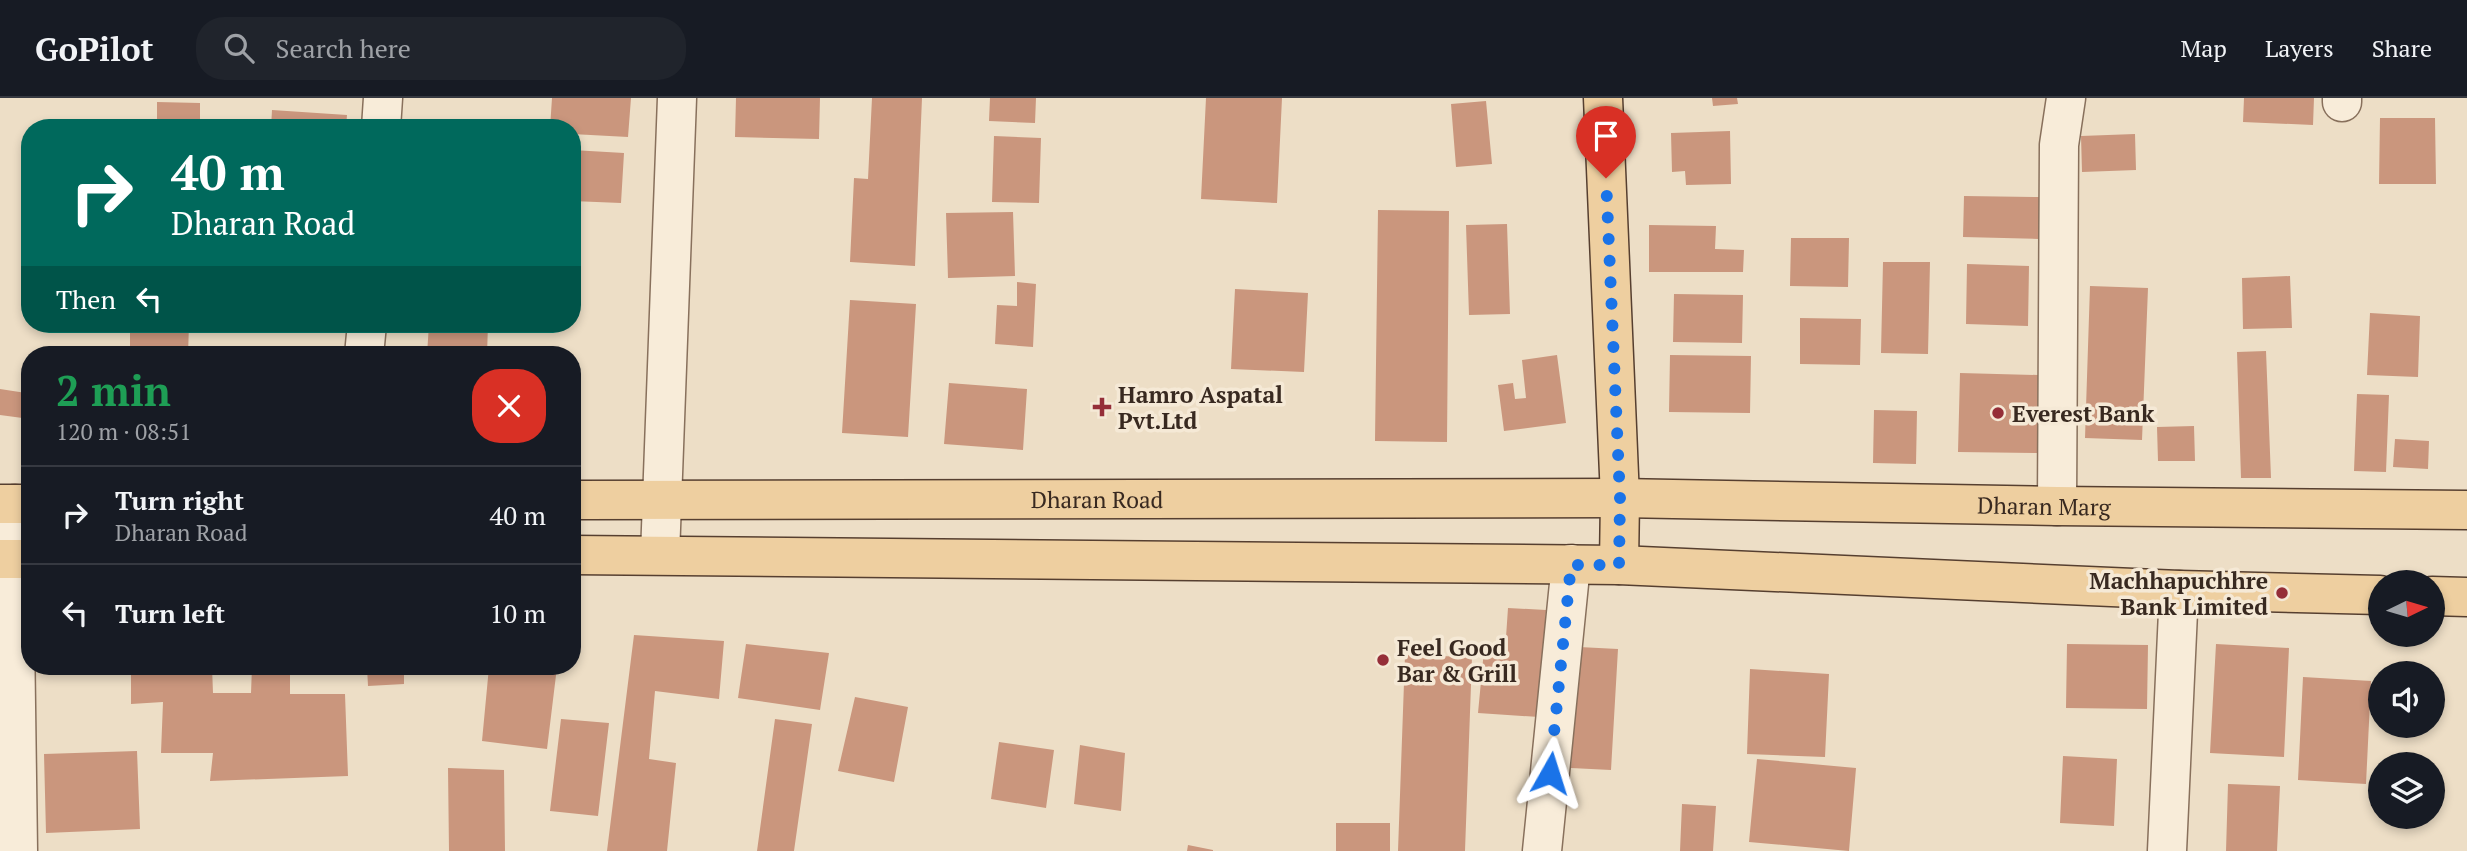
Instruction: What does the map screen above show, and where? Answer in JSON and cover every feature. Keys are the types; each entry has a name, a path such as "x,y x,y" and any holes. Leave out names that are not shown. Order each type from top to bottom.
{"main road":[{"path":"1603,98 1620,498 1619,565"},
{"name":"Dharan Road","path":"581,500 1620,498"},
{"name":"Dharan Marg","path":"1620,498 2467,510"},
{"path":"581,555 1619,565 2179,590 2368,595"},
{"path":"2445,596 2467,597"}],"street":[{"path":"382,119 383,98"},
{"path":"660,555 677,98"},
{"path":"2057,506 2059,145 2066,98"},
{"path":"15,504 18,851"},
{"path":"1542,851 1571,565"},
{"path":"2167,851 2179,590"}],"building":[{"path":"552,98 631,98 628,137 581,134 581,119 551,119"},
{"path":"736,98 820,98 819,139 735,137"},
{"path":"872,98 922,98 915,266 850,262 854,178 868,179"},
{"path":"990,98 1036,98 1035,123 989,121"},
{"path":"1206,98 1282,98 1277,203 1201,199"},
{"path":"1712,98 1737,98 1738,104 1713,106"},
{"path":"2244,98 2314,98 2313,125 2243,122"},
{"path":"1486,101 1492,164 1456,167 1451,104"},
{"path":"157,102 200,103 200,119 157,119"},
{"path":"272,110 347,115 347,119 272,119"},
{"path":"2380,118 2435,118 2436,184 2379,184"},
{"path":"1730,131 1731,184 1686,185 1685,171 1672,172 1671,133"},
{"path":"2135,134 2136,170 2082,172 2081,136"},
{"path":"994,136 1041,138 1039,203 992,202"},
{"path":"581,151 624,153 621,203 581,201"},
{"path":"1964,196 2039,197 2039,239 1963,237"},
{"path":"1378,210 1449,211 1447,442 1375,441"},
{"path":"1013,212 1015,276 948,278 946,213"},
{"path":"1507,224 1510,314 1469,315 1466,225"},
{"path":"1649,225 1716,226 1715,249 1744,250 1743,272 1649,272"},
{"path":"1791,238 1849,238 1848,287 1790,286"},
{"path":"1883,262 1930,262 1928,354 1881,353"},
{"path":"1967,264 2029,266 2028,326 1966,324"},
{"path":"2290,276 2292,328 2243,329 2242,278"},
{"path":"1017,282 1036,284 1033,347 995,344 997,305 1017,306"},
{"path":"2090,286 2148,288 2142,440 2085,438"},
{"path":"1235,289 1308,293 1304,372 1231,369"},
{"path":"1674,294 1743,295 1742,343 1673,342"},
{"path":"850,300 916,304 908,437 842,433"},
{"path":"2370,313 2420,316 2418,377 2367,375"},
{"path":"1800,318 1861,319 1860,365 1800,364"},
{"path":"130,333 189,333 188,346 130,346"},
{"path":"428,333 488,333 487,346 428,346"},
{"path":"2266,351 2271,478 2241,478 2237,352"},
{"path":"1557,355 1566,423 1504,431 1498,385 1513,383 1515,399 1526,398 1522,360"},
{"path":"1670,355 1751,356 1750,413 1669,412"},
{"name":"Everest Bank","path":"1960,373 2038,375 2037,453 1958,452"},
{"path":"949,383 1027,389 1023,450 944,444"},
{"path":"0,389 21,392 21,418 0,415"},
{"path":"2357,394 2389,395 2386,472 2354,471"},
{"path":"1874,410 1917,411 1916,464 1873,463"},
{"path":"2194,426 2195,461 2158,461 2157,427"},
{"path":"2395,439 2429,441 2428,469 2393,467"},
{"path":"1508,608 1546,610 1539,717 1478,713 1484,650 1505,652"},
{"path":"634,635 724,641 719,699 655,691 649,759 676,763 667,851 607,851"},
{"path":"746,644 829,653 820,710 738,698"},
{"path":"2067,644 2148,645 2147,709 2066,708"},
{"path":"2216,644 2289,648 2284,757 2210,753"},
{"path":"1579,647 1618,649 1611,770 1571,768"},
{"path":"1405,655 1472,657 1465,851 1398,851"},
{"path":"1750,669 1829,674 1825,757 1747,754"},
{"path":"131,675 212,675 213,693 251,693 252,675 290,675 290,694 345,694 348,776 210,781 213,753 161,753 163,702 131,704"},
{"path":"367,675 404,675 404,684 368,686"},
{"path":"488,675 556,675 547,749 482,741"},
{"path":"2303,677 2368,681 2366,784 2298,780"},
{"path":"855,697 908,707 894,782 838,771"},
{"path":"561,719 609,723 598,816 550,811"},
{"path":"775,719 812,724 794,851 757,851"},
{"path":"999,742 1054,750 1046,808 991,799"},
{"path":"1080,745 1125,753 1121,811 1074,804"},
{"path":"137,751 140,829 46,833 44,754"},
{"path":"2063,756 2117,759 2114,826 2060,823"},
{"path":"1757,759 1856,768 1849,851 1749,842"},
{"path":"448,768 504,770 505,851 449,851"},
{"path":"2228,784 2280,786 2277,851 2226,851"},
{"path":"1682,804 1716,806 1713,851 1680,851"},
{"path":"1336,823 1390,823 1390,851 1336,851"},
{"path":"1188,845 1213,850 1213,851 1187,851"}],"place":[{"name":"Hamro Aspatal Pvt.Ltd","path":"1102,407"},
{"name":"Everest Bank","path":"1998,413"},
{"name":"Machhapuchhre Bank Limited","path":"2282,593"},
{"name":"Feel Good Bar & Grill","path":"1383,660"}],"route":[{"path":"1550,773 1571,565 1619,565 1620,498 1606,178"}]}
